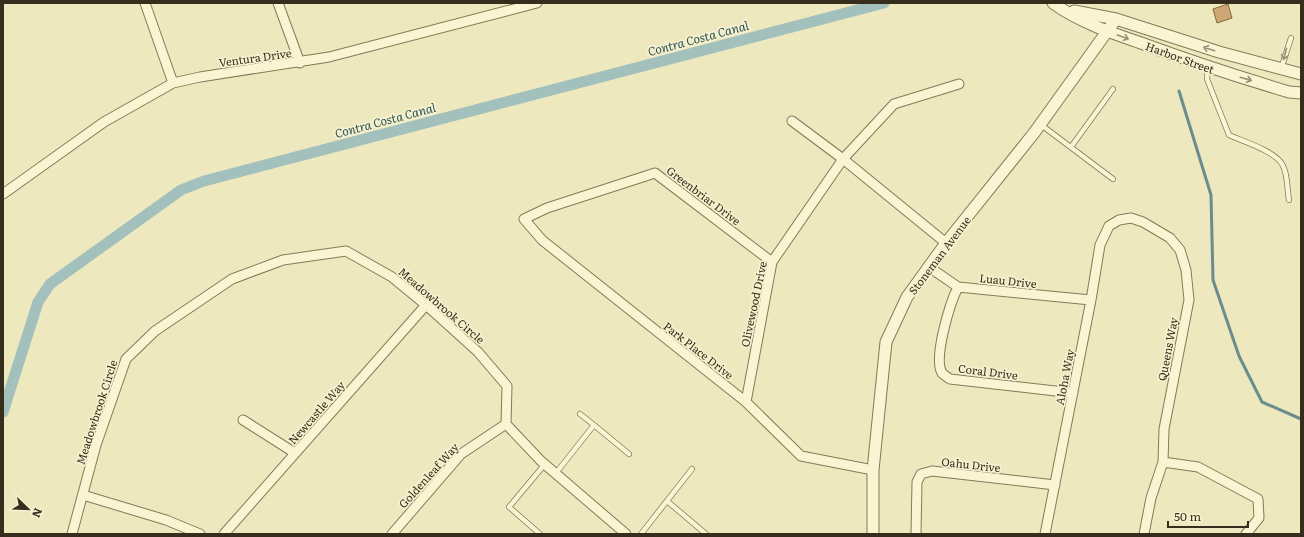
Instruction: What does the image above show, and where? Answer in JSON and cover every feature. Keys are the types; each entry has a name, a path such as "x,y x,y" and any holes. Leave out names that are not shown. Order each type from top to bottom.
{"street":[{"path":"145,3 173,83"},
{"path":"278,3 300,63"},
{"name":"Ventura Drive","path":"3,194 104,122 173,83 200,77 300,63 329,57 537,3"},
{"name":"Harbor Street","path":"1058,6 1116,19 1219,52 1281,70 1301,74"},
{"name":"Harbor Street","path":"1058,6 1107,31 1208,68 1289,92 1301,93"},
{"name":"Stoneman Avenue","path":"873,534 873,470 886,342 908,297 946,243 1040,124 1116,19"},
{"name":"Olivewood Drive","path":"746,402 772,262 843,159 894,104 959,84"},
{"path":"792,121 843,159 946,243"},
{"name":"Greenbriar Drive","path":"524,219 547,208 655,173 772,262"},
{"name":"Queens Way","path":"1109,226 1119,220 1131,218 1143,222 1170,238 1180,250 1186,270 1189,300 1164,430 1163,462 1151,498 1144,534"},
{"name":"Park Place Drive","path":"524,219 542,240 746,402 801,456 873,470"},
{"name":"Aloha Way","path":"1045,534 1074,393 1100,245 1109,226"},
{"name":"Meadowbrook Circle","path":"72,534 96,444 126,359 155,331 232,279 282,260 346,251 392,277 426,305 478,352 507,386 506,424"},
{"name":"Luau Drive","path":"929,267 958,287 1091,300"},
{"name":"Coral Drive","path":"958,287 950,302 945,320 939,363 942,374 950,379 1074,393"},
{"name":"Newcastle Way","path":"224,534 426,305"},
{"path":"243,420 295,453"},
{"path":"506,424 545,464 626,534"},
{"name":"Goldenleaf Way","path":"392,534 461,454 506,424"},
{"path":"1163,462 1198,467 1258,499 1259,518 1246,534"},
{"name":"Oahu Drive","path":"916,534 917,482 921,474 932,471 1055,485"},
{"path":"83,495 166,520 200,534"}],"lane":[{"path":"1281,70 1291,38"},
{"path":"1208,68 1207,79 1229,135 1263,150 1278,159 1283,166 1289,200"},
{"path":"1071,147 1113,90"},
{"path":"1040,124 1113,179"},
{"path":"580,414 629,454"},
{"path":"556,473 594,425"},
{"path":"540,534 509,507 545,464"},
{"path":"641,534 692,469"},
{"path":"667,501 706,534"}],"building":[{"path":"1228,4 1232,18 1217,23 1213,9"}],"waterway":[{"name":"Contra Costa Canal","path":"3,412 38,302 50,284 181,190 204,181 884,3"},
{"path":"1179,91 1211,195 1213,280 1239,356 1262,402 1301,419"}]}
